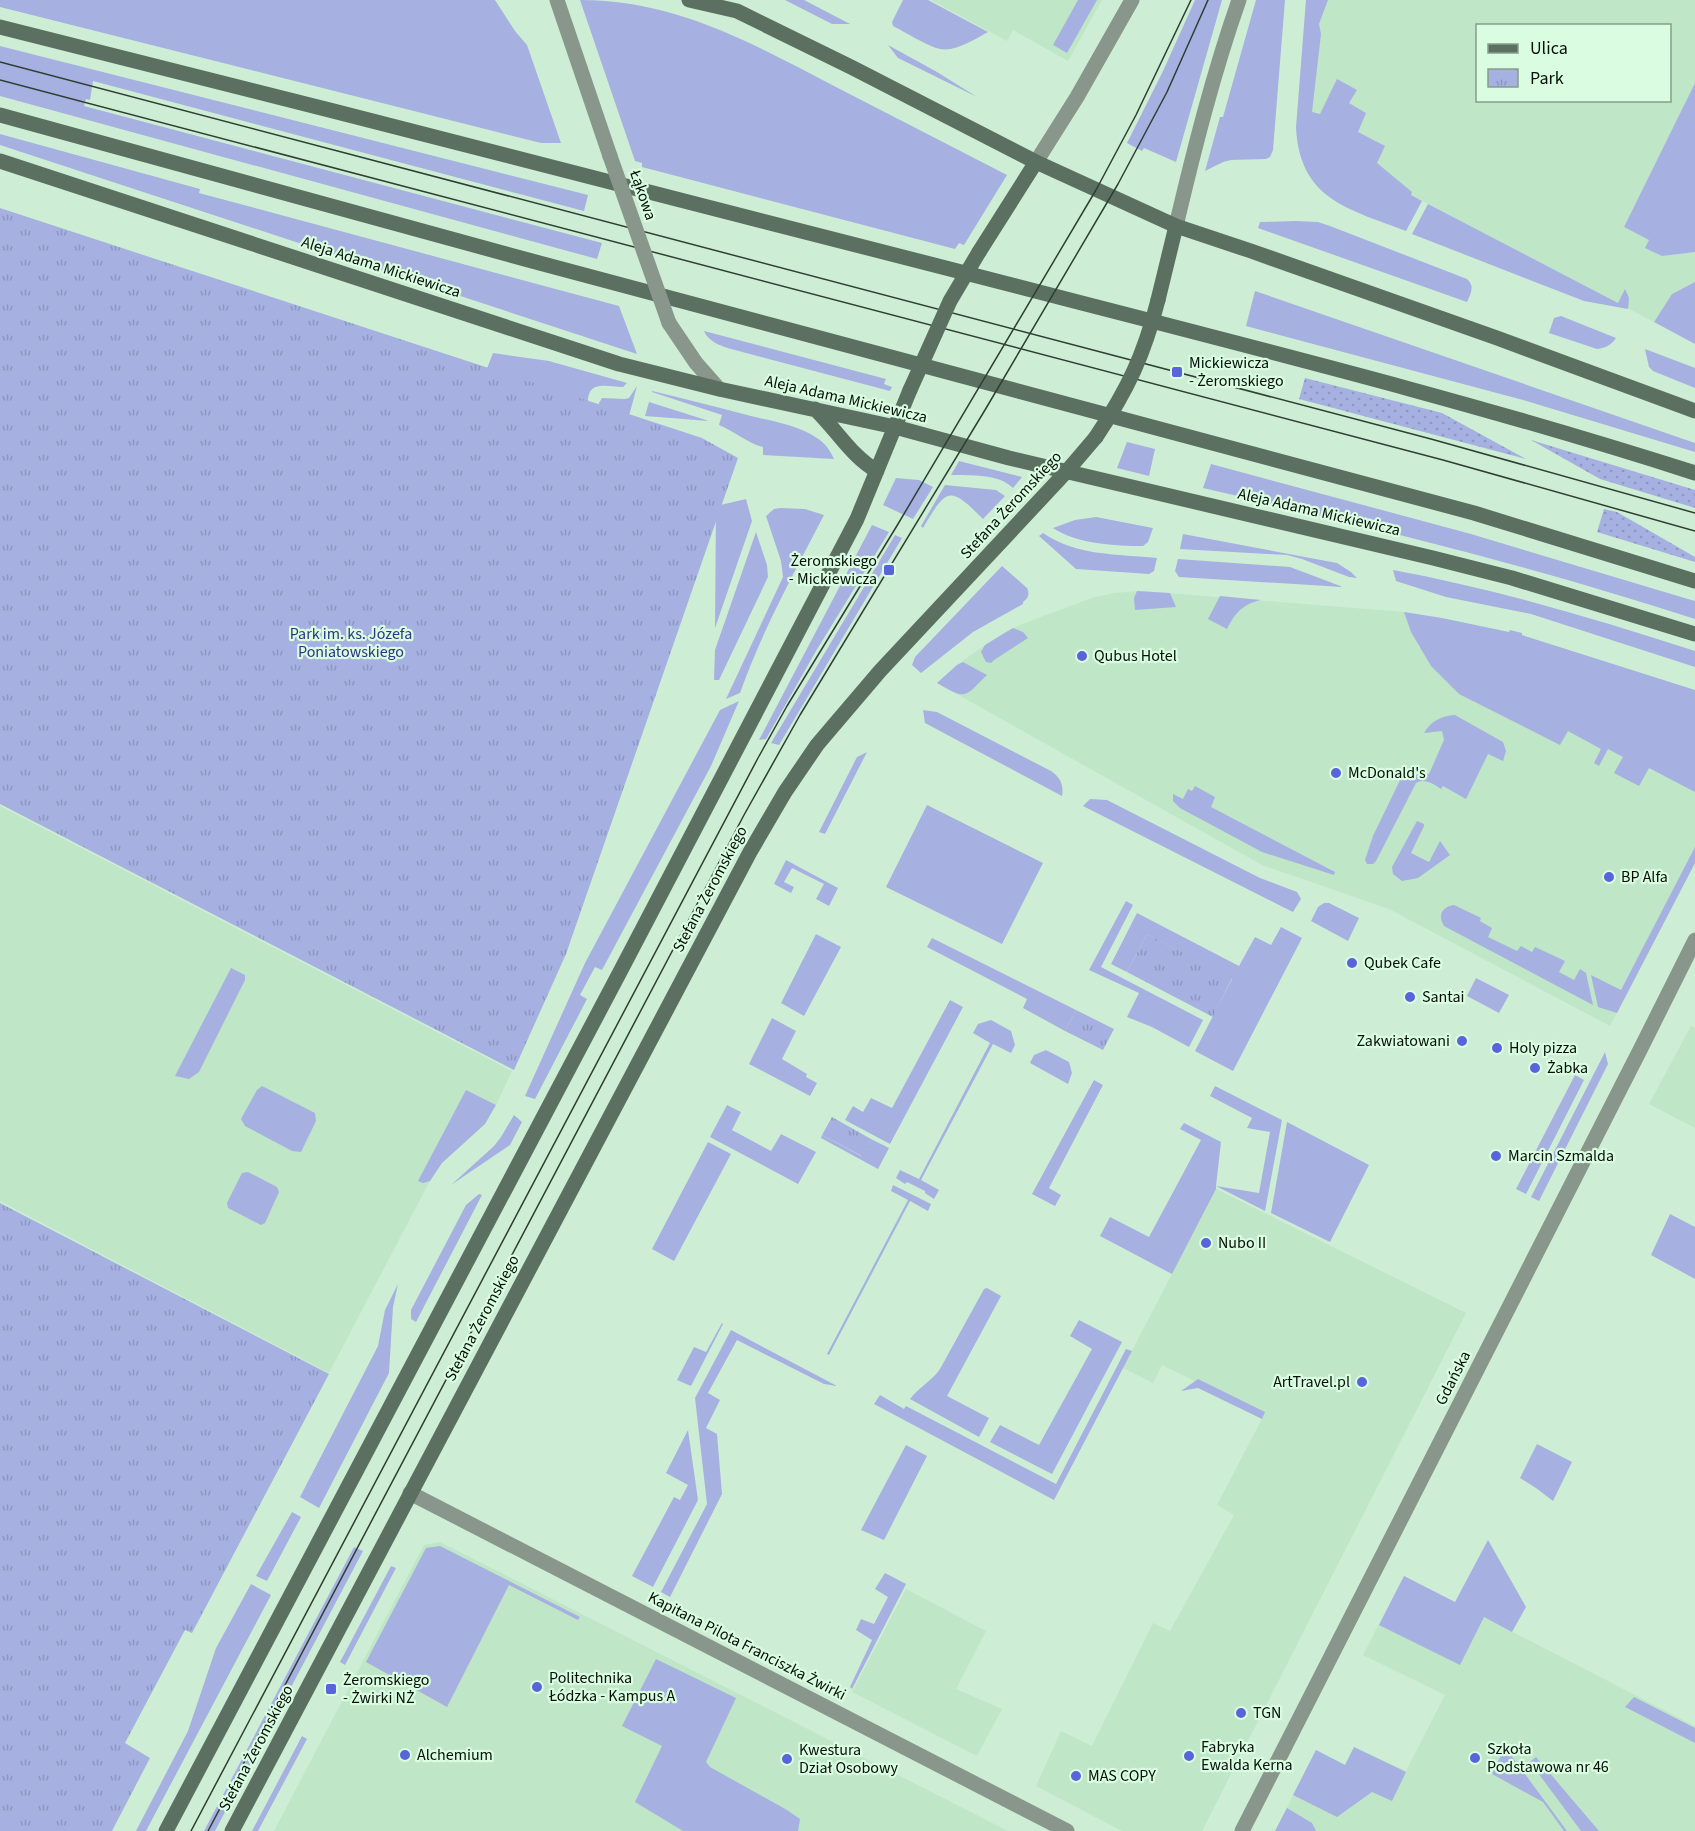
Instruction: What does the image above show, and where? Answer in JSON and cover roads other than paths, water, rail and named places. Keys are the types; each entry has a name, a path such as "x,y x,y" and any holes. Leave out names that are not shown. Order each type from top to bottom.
{"main road":[{"path":"689,0 737,11 1036,162 1176,226 1497,338 1695,411"},
{"path":"0,27 1225,340 1519,419 1695,473"},
{"path":"0,115 531,261 1474,513 1695,581"},
{"name":"Aleja Adama Mickiewicza","path":"0,161 649,372 895,427 1009,458 1345,536 1512,578 1695,634"},
{"path":"166,1831 857,519 910,390 950,301 1036,162"},
{"name":"Stefana Żeromskiego","path":"232,1831 750,852 785,792 823,738 880,671 1096,437 1127,388 1149,336 1176,226"},
{"path":"815,410 830,423 863,463 877,471"}],"street":[{"name":"Łąkowa","path":"557,0 669,322 696,363 719,389"},
{"path":"723,0 737,11"},
{"path":"1036,162 1077,97 1132,0"},
{"name":"Stefana Żeromskiego","path":"1176,226 1223,50 1239,0"},
{"name":"Gdańska","path":"1242,1831 1695,940"},
{"name":"Kapitana Pilota Franciszka Żwirki","path":"410,1493 1067,1831"}],"tram line":[{"path":"191,1831 758,758 1096,190 1136,115 1191,0"},
{"path":"208,1831 744,815 800,715 985,410 1118,184 1167,92 1208,0"},
{"path":"0,62 1431,439 1695,513"},
{"path":"0,80 1443,460 1695,531"}],"place":[{"name":"Mickiewicza - Żeromskiego","path":"1177,372"},
{"name":"Żeromskiego - Mickiewicza","path":"889,570"},
{"name":"Qubus Hotel","path":"1082,656"},
{"name":"McDonald's","path":"1336,773"},
{"name":"BP Alfa","path":"1609,877"},
{"name":"Qubek Cafe","path":"1352,963"},
{"name":"Santai","path":"1410,997"},
{"name":"Zakwiatowani","path":"1462,1041"},
{"name":"Holy pizza","path":"1497,1048"},
{"name":"Żabka","path":"1535,1068"},
{"name":"Marcin Szmalda","path":"1496,1156"},
{"name":"Nubo II","path":"1206,1243"},
{"name":"ArtTravel.pl","path":"1362,1382"},
{"name":"Politechnika Łódzka - Kampus A","path":"537,1687"},
{"name":"Żeromskiego - Żwirki NŻ","path":"331,1689"},
{"name":"TGN","path":"1241,1713"},
{"name":"Alchemium","path":"405,1755"},
{"name":"Fabryka Ewalda Kerna","path":"1189,1756"},
{"name":"Szkoła Podstawowa nr 46","path":"1475,1758"},
{"name":"Kwestura Dział Osobowy","path":"787,1759"},
{"name":"MAS COPY","path":"1076,1776"}],"park label":[{"name":"Park im. ks. Józefa Poniatowskiego","path":"351,643"}]}
